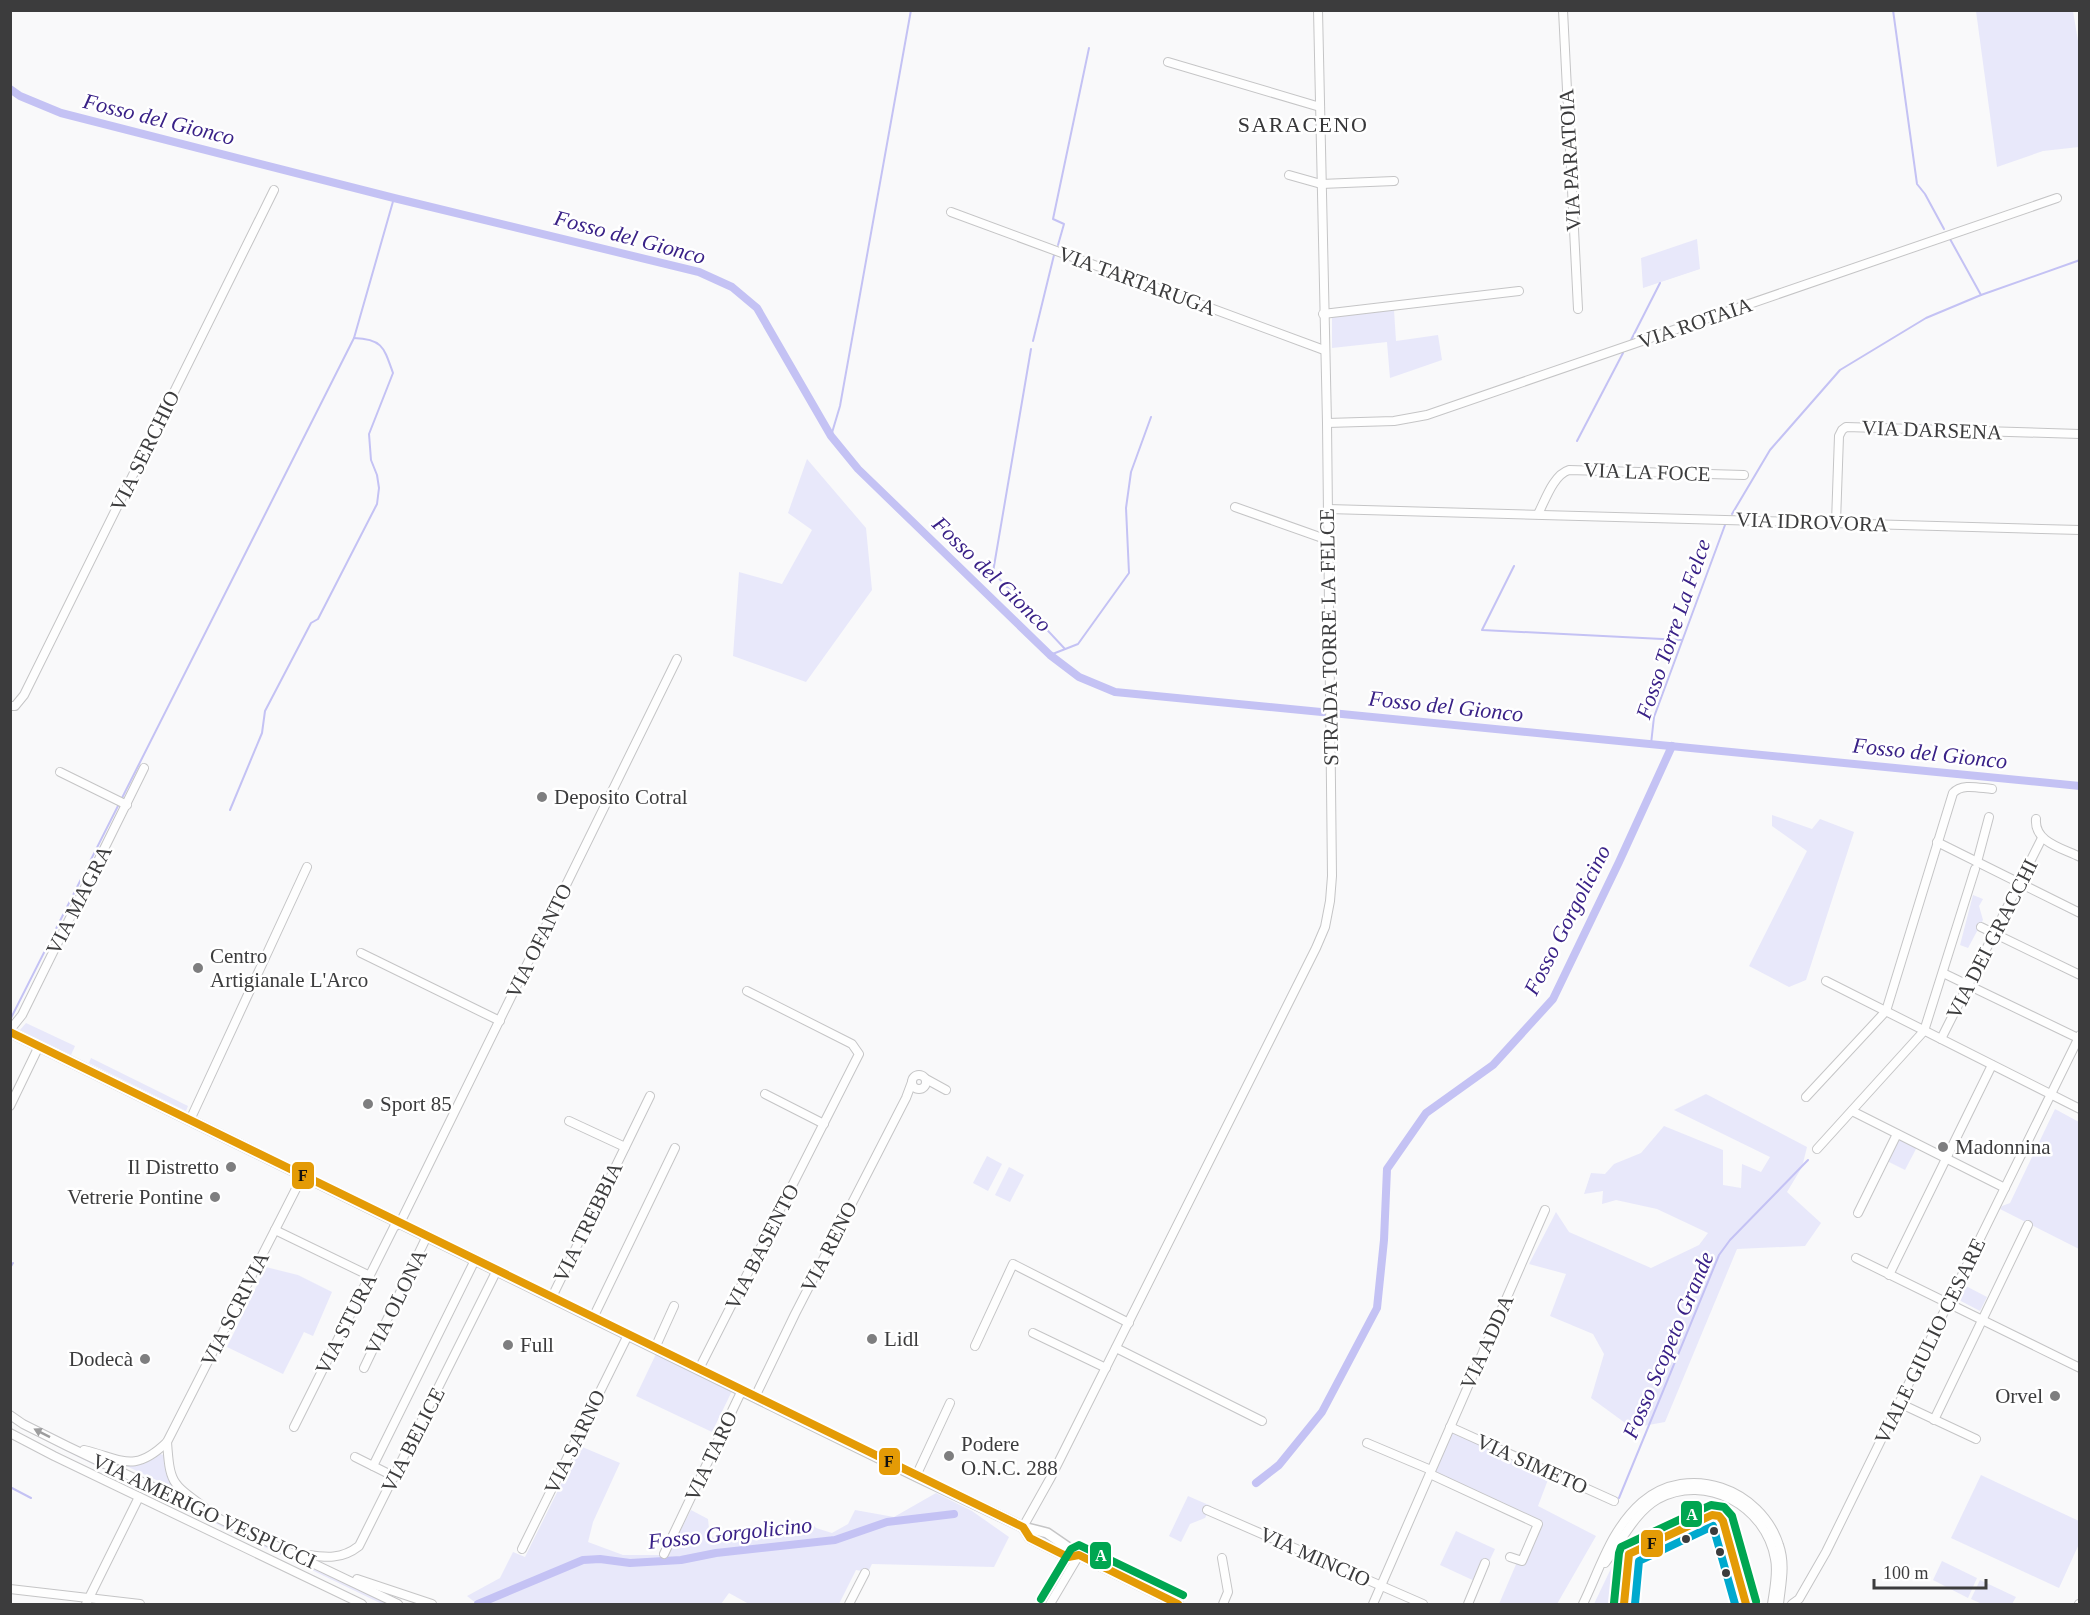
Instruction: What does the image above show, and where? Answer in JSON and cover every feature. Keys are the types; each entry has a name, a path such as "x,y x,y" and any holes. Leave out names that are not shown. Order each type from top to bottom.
{"main road":[{"path":"10,1031 1023,1527 1030,1538 1068,1557 1078,1555 1178,1605"}],"street":[{"name":"STRADA TORRE LA FELCE","path":"1023,1527 1129,1323 1325,927 1332,876 1327,423 1318,10"},
{"name":"VIA PARATOIA","path":"1563,10 1578,309"},
{"path":"1168,62 1320,107"},
{"path":"1289,175 1321,184 1394,181"},
{"name":"VIA SERCHIO","path":"10,706 15,706 24,695 274,190"},
{"name":"VIA ROTAIA","path":"1327,423 1399,421 1432,413 2057,198"},
{"name":"VIA TARTARUGA","path":"951,212 1324,350"},
{"path":"1323,314 1519,291"},
{"name":"VIA DARSENA","path":"1836,522 1839,436 1846,427 2079,434"},
{"name":"VIA LA FOCE","path":"1538,514 1560,475 1569,470 1744,475"},
{"path":"1235,507 1328,540"},
{"name":"VIA IDROVORA","path":"1328,509 1836,522 2079,531"},
{"name":"VIA OFANTO","path":"400,1223 677,658"},
{"name":"VIA MAGRA","path":"10,1031 21,1016 144,768"},
{"path":"60,772 127,805"},
{"path":"1806,1097 1886,1011 1936,842 1954,791 1963,787 1992,789"},
{"path":"1817,1149 1924,1031 1976,866 1989,817"},
{"path":"2036,819 2036,831 2042,838 2079,857"},
{"name":"VIA DEI GRACCHI","path":"1941,1039 2042,838"},
{"path":"1936,842 1976,866 2019,883 2079,913"},
{"path":"190,1120 307,867"},
{"path":"1981,927 2079,975"},
{"path":"361,954 500,1021"},
{"path":"1943,973 2079,1038"},
{"path":"1826,981 2079,1109"},
{"name":"VIA BASENTO","path":"699,1369 859,1054 852,1044 747,991"},
{"name":"VIALE GIULIO CESARE","path":"1792,1605 1807,1586 1826,1552 2079,1038"},
{"path":"10,1106 39,1046"},
{"path":"1889,1275 1992,1065"},
{"path":"923,1085 922,1076 918,1076 912,1082 914,1086 937,1085 946,1090"},
{"name":"VIA RENO","path":"755,1397 912,1082"},
{"path":"906,1098 923,1085"},
{"path":"765,1094 824,1124"},
{"name":"VIA TREBBIA","path":"552,1298 650,1096"},
{"path":"1852,1111 2005,1188"},
{"name":"VIA TREBBIA","path":"569,1121 625,1147"},
{"path":"1858,1213 1897,1134"},
{"path":"593,1318 675,1148"},
{"name":"VIA SCRIVIA","path":"67,1446 131,1462 142,1461 154,1455 167,1442 303,1175"},
{"name":"VIA ADDA","path":"1373,1605 1545,1210"},
{"name":"VIA STURA","path":"294,1427 394,1227 400,1223"},
{"path":"1934,1420 2028,1225"},
{"path":"275,1230 370,1276"},
{"name":"VIA OLONA","path":"364,1368 427,1236"},
{"path":"1856,1258 2079,1368"},
{"path":"374,1466 476,1260"},
{"path":"975,1346 1013,1264 1129,1323"},
{"name":"VIA BELICE","path":"292,1553 327,1557 348,1554 359,1546 497,1270"},
{"path":"655,1348 674,1306"},
{"path":"1033,1333 1106,1368"},
{"name":"VIA SARNO","path":"522,1549 628,1335"},
{"path":"1116,1348 1262,1420"},
{"name":"VIA TARO","path":"664,1554 742,1390"},
{"path":"916,1476 950,1403"},
{"path":"1899,1403 1976,1439"},
{"name":"VIA AMERIGO VESPUCCI","path":"10,1415 67,1446 398,1605"},
{"name":"VIA SIMETO","path":"1450,1427 1614,1501"},
{"name":"VIA AMERIGO VESPUCCI","path":"10,1433 350,1598 360,1605"},
{"path":"167,1442 172,1479 189,1496 217,1517"},
{"path":"1367,1443 1538,1524 1522,1561 1510,1557"},
{"path":"355,1457 395,1477"},
{"path":"1583,1605 1616,1533 1633,1510 1651,1496 1670,1487 1690,1483 1706,1483 1729,1490 1744,1498 1767,1520 1779,1543 1782,1559 1783,1574 1779,1605"},
{"path":"1599,1571 1632,1524 1648,1506 1677,1492 1707,1491 1739,1503 1750,1511 1764,1529 1775,1560 1772,1605"},
{"path":"87,1602 139,1497"},
{"name":"VIA MINCIO","path":"1207,1510 1423,1605"},
{"path":"1050,1605 1078,1555"},
{"path":"1222,1558 1228,1592 1223,1605"},
{"path":"1468,1605 1485,1563"},
{"path":"328,1570 432,1605"},
{"path":"849,1605 865,1573"},
{"name":"VIALE GIULIO CESARE","path":"1801,1605 1807,1586"},
{"path":"10,1589 87,1602 140,1605"}],"shaded area":[{"path":"1976,11 2073,11 2080,53 2079,147 2043,151 1997,167"},
{"path":"1697,239 1700,269 1643,288 1641,258"},
{"path":"1394,310 1396,341 1438,335 1442,360 1390,378 1387,342 1332,348 1332,317"},
{"path":"807,459 866,528 872,590 806,682 733,656 739,572 782,584 812,530 788,513"},
{"path":"1772,815 1812,829 1820,819 1854,832 1806,980 1789,987 1749,966 1807,851 1772,826"},
{"path":"1973,895 1983,899 1979,906 1983,920 1968,948 1960,945"},
{"path":"26,1023 75,1046 71,1055 20,1030"},
{"path":"91,1058 188,1106 186,1111 89,1063"},
{"path":"1706,1094 1807,1147 1802,1167 1787,1192 1821,1223 1805,1246 1737,1249 1665,1422 1632,1428 1591,1398 1604,1354 1593,1334 1550,1316 1566,1274 1529,1264 1556,1212 1569,1232 1651,1268 1699,1245 1708,1233 1657,1209 1616,1200 1602,1204 1603,1191 1584,1194 1591,1173 1605,1174 1614,1164 1641,1153 1664,1126 1723,1150 1723,1185 1741,1188 1742,1164 1761,1172 1770,1157 1674,1110"},
{"path":"2055,1109 2079,1122 2079,1249 2000,1209 2010,1203"},
{"path":"1898,1138 1917,1147 1905,1170 1887,1161"},
{"path":"987,1156 1002,1164 988,1191 973,1183"},
{"path":"1009,1167 1024,1175 1010,1202 995,1195"},
{"path":"266,1267 298,1275 332,1292 313,1336 304,1332 283,1374 227,1347"},
{"path":"1964,1285 1987,1297 1980,1311 1957,1299"},
{"path":"656,1354 732,1391 712,1432 636,1396"},
{"path":"10,1417 69,1450 389,1604 382,1604 78,1457 16,1425"},
{"path":"1450,1431 1549,1477 1538,1506 1596,1536 1557,1604 1499,1604 1517,1562 1524,1564 1542,1522 1432,1473"},
{"path":"580,1446 620,1463 593,1522 588,1542 623,1555 667,1555 691,1510 708,1519 710,1537 811,1523 816,1528 832,1533 848,1524 855,1510 894,1517 936,1493 972,1511 1009,1537 994,1567 872,1564 868,1572 856,1570 839,1604 749,1604 729,1593 721,1604 477,1604 467,1596 500,1578 513,1552 525,1557"},
{"path":"160,1454 164,1455 167,1475 180,1491 122,1464 142,1463"},
{"path":"1981,1475 2079,1521 2079,1544 2059,1588 1951,1538"},
{"path":"1188,1496 1211,1506 1205,1518 1190,1524 1181,1542 1169,1536"},
{"path":"1456,1531 1495,1549 1479,1583 1440,1565"},
{"path":"1616,1558 1613,1604 1594,1604"},
{"path":"1942,1561 1977,1578 1968,1598 1933,1580"},
{"path":"1980,1580 2016,1597 2012,1604 1982,1604 1971,1599"}],"waterway":[{"path":"831,436 840,406 911,10"},
{"path":"1893,10 1917,184 1944,229"},
{"path":"1058,245 1064,224 1053,219 1089,48"},
{"name":"Fosso del Gionco","path":"10,89 20,96 61,113 394,198 699,272 732,287 757,308 831,436 858,469 1050,655 1079,677 1115,692 2080,786"},
{"path":"10,1020 354,338 394,198"},
{"path":"1950,239 1981,295"},
{"path":"1033,341 1054,255"},
{"name":"Fosso Torre La Felce","path":"1732,514 1770,450 1840,370 1926,318 1981,295 2080,260"},
{"path":"1630,342 1660,283"},
{"path":"230,810 262,733 265,711 311,623 318,619 377,504 379,488 371,460 369,434 393,373 381,346 371,340 354,338"},
{"path":"1031,349 993,572 1065,649"},
{"path":"1577,441 1623,353"},
{"path":"1050,655 1078,644 1129,573 1126,508 1131,472 1151,417"},
{"name":"Fosso Torre La Felce","path":"1651,744 1654,717 1725,525"},
{"path":"1514,566 1482,630 1682,640"},
{"name":"Fosso Gorgolicino","path":"1256,1483 1279,1465 1322,1412 1377,1308 1384,1240 1387,1169 1426,1113 1493,1065 1553,999 1672,746"},
{"name":"Fosso Scopeto Grande","path":"1619,1498 1719,1255 1730,1240 1808,1160"},
{"path":"10,1268 13,1263"},
{"path":"10,1487 31,1498"},
{"name":"Fosso Gorgolicino","path":"478,1604 583,1560 600,1559 630,1563 681,1560 716,1553 835,1540 887,1522 954,1514"}],"transit line":[{"name":"F","path":"10,1032 1023,1527 1030,1538 1068,1557 1079,1555 1178,1604"},
{"name":"A","path":"1614,1603 1621,1547 1711,1505 1724,1507 1732,1516 1756,1601"},
{"name":"F","path":"1624,1604 1629,1554 1712,1515 1719,1516 1723,1521 1746,1604"},
{"path":"1635,1604 1639,1561 1713,1526 1735,1604"},
{"name":"A","path":"1041,1599 1071,1549 1079,1545 1183,1595"}],"place":[{"name":"Deposito Cotral","path":"542,797"},
{"name":"Centro Artigianale L'Arco","path":"198,968"},
{"name":"Sport 85","path":"368,1104"},
{"name":"Madonnina","path":"1943,1147"},
{"name":"Il Distretto","path":"231,1167"},
{"name":"Vetrerie Pontine","path":"215,1197"},
{"name":"Lidl","path":"872,1339"},
{"name":"Full","path":"508,1345"},
{"name":"Dodecà","path":"145,1359"},
{"name":"Orvel","path":"2055,1396"},
{"name":"Podere O.N.C. 288","path":"949,1456"}],"district":[{"name":"SARACENO","path":"1303,124"}]}
